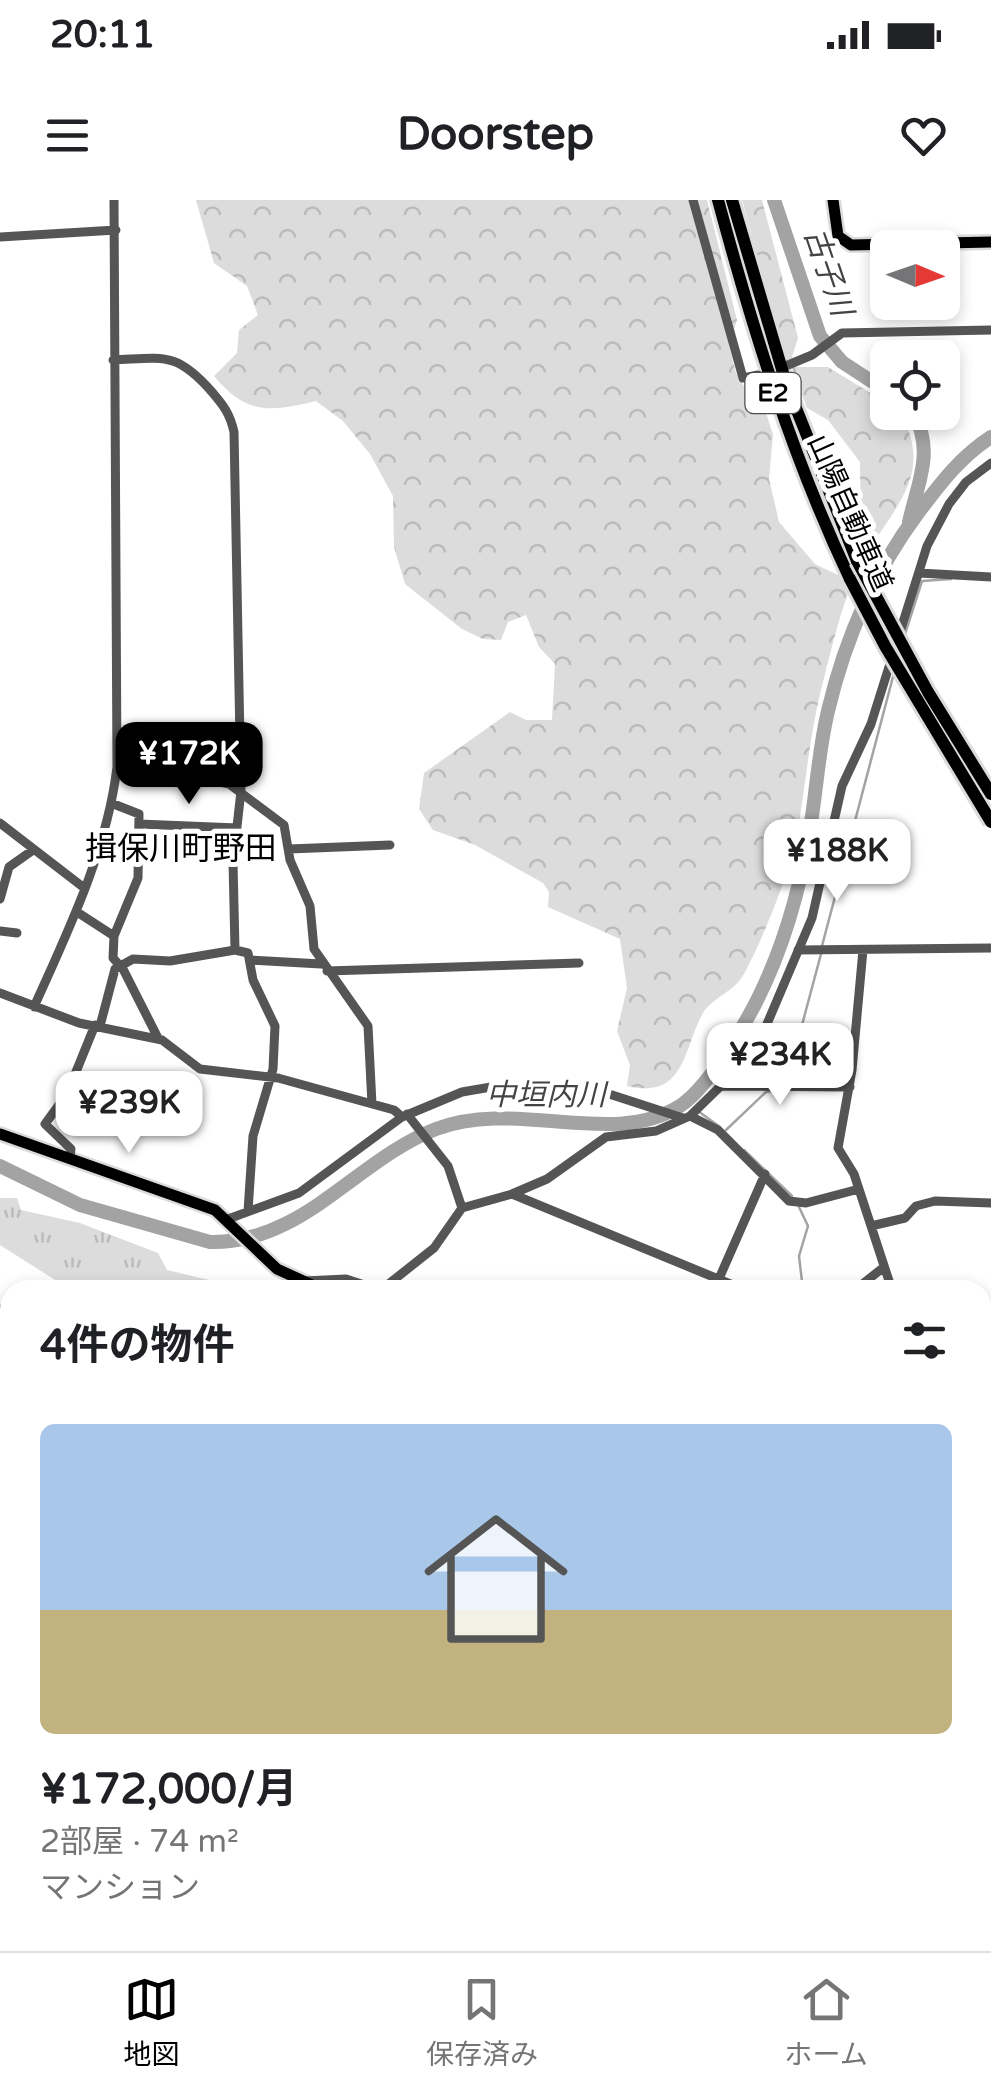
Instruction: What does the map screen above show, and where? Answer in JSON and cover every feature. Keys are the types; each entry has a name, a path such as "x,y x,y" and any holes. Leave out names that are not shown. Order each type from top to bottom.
{"highway":[{"name":"山陽自動車道","path":"718,200 784,424 850,579 908,686 991,822"},
{"name":"山陽自動車道","path":"732,200 786,383 857,561 928,692 991,794"}],"main road":[{"path":"834,200 835,228 851,245 991,242"},
{"path":"0,1134 188,1199 231,1221 276,1269 298,1280"}],"street":[{"path":"34,1007 77,912 111,803 118,744 114,200"},
{"path":"693,200 744,378 758,375"},
{"path":"0,237 116,230"},
{"path":"788,365 819,351 836,336 991,330"},
{"path":"114,360 163,358 185,364 230,412 238,464 234,517 240,790 235,950"},
{"path":"394,1280 434,1248 462,1208 547,1179 606,1137 656,1130 684,1117 722,1086 764,1031 818,898 842,786 871,724 927,546 966,482 991,463"},
{"path":"919,573 991,577"},
{"path":"118,744 150,767 202,776 240,790 284,825 310,906 314,948 324,968 368,1026 372,1104"},
{"path":"111,803 139,814 135,894 114,936 113,958 158,1038 200,1069 271,1076 406,1116 436,1149 456,1184 462,1208"},
{"path":"0,823 83,887"},
{"path":"139,824 237,828"},
{"path":"290,849 390,846"},
{"path":"0,900 10,867 33,850"},
{"path":"77,912 114,936"},
{"path":"0,931 17,932"},
{"path":"798,950 991,948"},
{"path":"70,1158 71,1149 45,1124 66,1094 97,1026 115,969 133,959 170,960 235,950 248,953 253,980 275,1026 271,1076 253,1136 248,1210"},
{"path":"862,950 850,1087 838,1148 859,1189 888,1280"},
{"path":"250,960 324,968 579,963"},
{"path":"0,993 135,1037 158,1038"},
{"path":"722,1086 850,1087"},
{"path":"231,1221 248,1210 316,1184 406,1116 462,1092 491,1087 561,1095 606,1093 684,1117 718,1130 797,1203 859,1189"},
{"path":"718,1280 765,1174"},
{"path":"512,1194 705,1280"},
{"path":"871,1226 905,1218 916,1206 935,1201 991,1202"},
{"path":"868,1280 884,1268"}],"green space":[{"path":"196,200 707,200 737,320 729,346 736,373 745,388 760,393 773,435 769,479 779,522 815,564 838,575 861,546 860,462 828,420 807,408 780,338 742,200 762,200 798,338 792,357 797,367 828,367 870,393 870,430 908,430 914,459 910,479 855,576 841,613 815,717 794,850 782,887 742,977 703,1013 680,1068 661,1085 627,1086 630,1065 617,1031 627,988 620,939 548,907 549,892 543,883 475,845 433,830 419,809 424,773 510,712 526,720 552,720 555,664 539,647 526,615 508,622 501,640 483,639 462,629 405,584 394,547 393,496 370,454 343,421 316,401 272,408 248,404 214,376 237,353 239,330 258,315 247,286 214,263"},
{"path":"0,1198 17,1198 21,1210 80,1223 158,1253 167,1270 209,1280 55,1280 0,1245"}],"waterway":[{"name":"古子川","path":"774,200 820,336 842,362 870,380"},
{"name":"古子川","path":"909,522 924,453 921,430"},
{"name":"中垣内川","path":"0,1166 80,1205 210,1242 243,1239 273,1230 328,1198 407,1143 436,1129 498,1118 624,1123 653,1118 680,1106 716,1068 748,1017 773,965 806,852 828,711 863,607 918,513 960,462 991,437"},
{"path":"904,637 922,581 951,579"},
{"path":"822,946 894,673"},
{"path":"787,1081 821,954"},
{"path":"726,1130 766,1092 785,1089"},
{"path":"698,1111 720,1127"},
{"path":"744,1150 792,1196"},
{"path":"799,1207 808,1226 799,1256 802,1280"}],"district":[{"name":"揖保川町野田","path":"181,849"}]}
